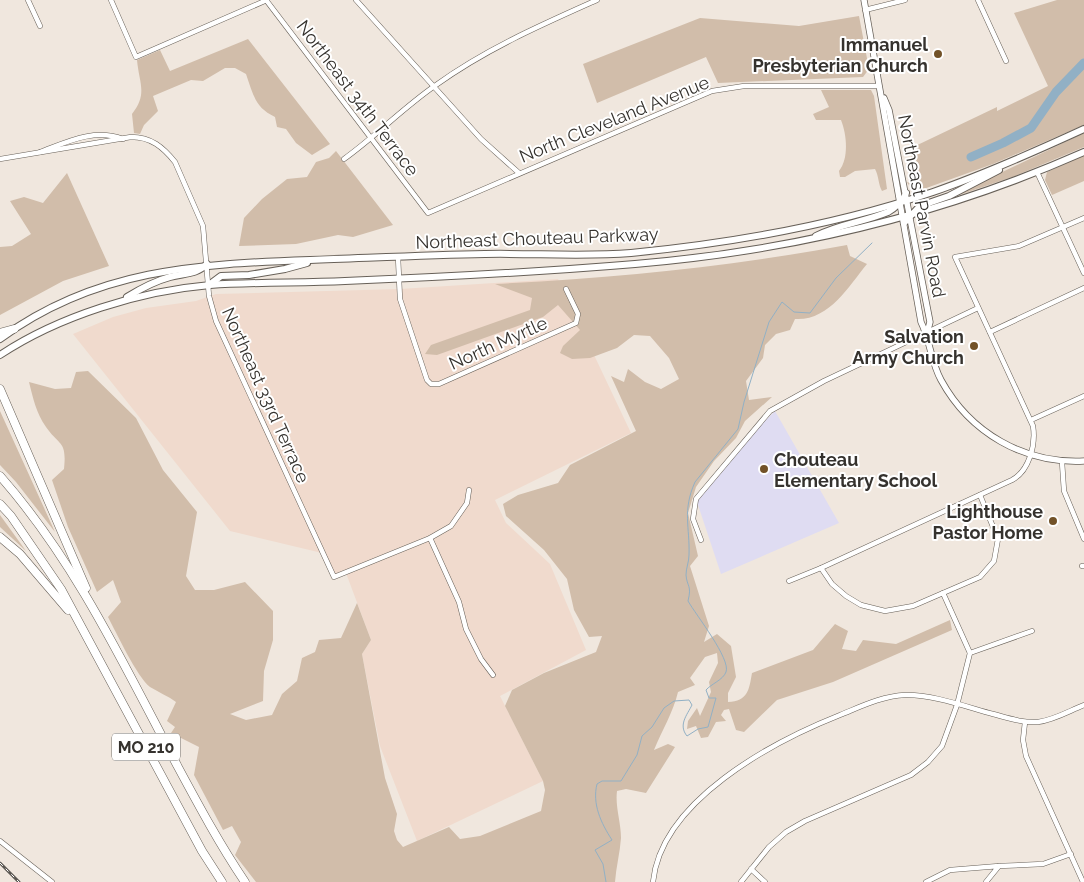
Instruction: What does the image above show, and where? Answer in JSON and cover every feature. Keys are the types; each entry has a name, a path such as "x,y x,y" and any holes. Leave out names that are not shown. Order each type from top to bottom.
{"highway":[{"path":"0,333 14,329"},
{"path":"0,389 98,616"},
{"name":"MO 210","path":"0,476 49,538 98,616 212,829 245,882"},
{"name":"MO 210","path":"0,504 11,516 62,589 198,843 222,882"},
{"path":"0,537 20,554 51,587 82,628"}],"main road":[{"name":"Northeast Parvin Road","path":"864,0 879,86 905,198 911,215 930,322 927,333"},
{"name":"Northeast Parvin Road","path":"879,86 889,110 905,198 904,220 921,322 927,333 941,379 961,410 985,432 1030,456 1062,462 1084,461"},
{"name":"Northeast Chouteau Parkway","path":"0,339 14,329 79,296 120,281 155,272 207,264 484,254 588,255 673,248 774,234 905,198 1022,157 1084,129"},
{"name":"Northeast Chouteau Parkway","path":"0,355 24,341 61,324 120,302 155,293 209,285 558,270 697,259 808,240 904,220 911,215 1037,172 1084,152"},
{"path":"911,215 920,206 949,196 1022,157"},
{"path":"808,240 842,225 889,212 905,198"},
{"path":"209,285 221,276 249,275 285,269 315,260"},
{"path":"120,302 142,288 170,277 199,271 207,264"}],"street":[{"path":"28,0 40,26"},
{"path":"111,0 136,57 266,0"},
{"name":"Northeast 34th Terrace","path":"266,0 428,213"},
{"path":"356,0 435,85 481,139 519,173"},
{"path":"344,159 371,139 435,85 506,40 597,0"},
{"path":"865,10 905,0"},
{"path":"978,0 1006,61"},
{"name":"North Cleveland Avenue","path":"428,213 712,91 744,86 879,86"},
{"name":"Northeast 33rd Terrace","path":"36,153 75,138 96,135 125,139"},
{"name":"Northeast 33rd Terrace","path":"0,159 140,137 150,140 168,153 175,162 203,226 209,285 216,321 334,578 430,538"},
{"path":"1037,172 1084,273"},
{"path":"789,581 1018,477 1025,468 1030,456 1034,438 1031,420 955,257 1019,246 1084,218"},
{"path":"398,257 399,277"},
{"name":"North Myrtle","path":"399,277 400,299 427,380 431,384 439,384 576,323 578,314 566,289"},
{"path":"990,332 1084,288"},
{"path":"701,540 694,519 696,499 770,411 788,400 978,308"},
{"path":"1031,420 1084,396"},
{"path":"1062,462 1064,491 1084,539"},
{"path":"470,490 467,503 451,526 430,538 459,602 466,628 481,659 493,676"},
{"path":"821,568 832,584 846,596 873,609 898,610 980,577 994,561 998,539 980,494"},
{"path":"741,882 773,843 795,826 901,780 920,769 944,742 957,705 970,653 943,593"},
{"path":"970,653 1032,631"},
{"path":"653,882 654,871 663,846 682,817 732,774 778,743 828,720 888,698 915,695 1025,722 1051,719 1084,705"},
{"path":"1025,722 1023,740 1026,756 1083,882"},
{"path":"0,840 52,882"},
{"path":"926,882 950,870 1043,864 1071,854"},
{"path":"986,882 999,866"},
{"path":"751,869 765,882"}],"shaded area":[{"path":"1057,0 1084,0 1084,125 993,164 918,191 915,185 910,187 907,182 914,184 919,178 909,149 997,107 997,111 1048,86 1014,13"},
{"path":"859,16 869,69 863,77 718,83 706,57 597,103 583,64 700,18 799,26"},
{"path":"248,39 330,144 312,155 296,143 286,129 277,127 275,117 259,105 246,74 235,68 225,68 203,81 191,80 153,96 158,111 144,125 140,134 134,133 132,114 137,107 141,94 137,60 160,50 170,71"},
{"path":"821,90 871,90 874,96 887,189 882,191 875,169 855,171 845,177 840,177 839,171 846,154 845,133 841,120 816,120 813,114 829,107"},
{"path":"1084,133 1084,147 1015,176 924,207 950,197"},
{"path":"336,151 393,225 353,237 338,235 296,244 239,246 244,218 262,199 287,179 307,177 316,162 329,158"},
{"path":"1084,155 1084,181 1052,195 1045,180 1047,172"},
{"path":"67,173 109,266 63,281 0,315 0,247 12,246 31,234 10,201 24,197 43,203"},
{"path":"847,245 850,256 867,264 845,292 828,309 807,318 795,319 790,330 776,334 765,345 763,358 746,381 749,400 772,397 745,421 736,438 714,461 696,487 688,513 698,556 690,566 709,626 704,642 717,634 731,646 736,677 728,693 728,702 744,697 752,673 813,650 835,624 848,631 842,649 856,651 863,640 896,644 950,620 952,630 833,682 777,700 744,732 736,730 729,709 724,710 721,715 726,721 716,722 708,737 701,738 696,726 687,729 688,721 697,708 700,716 711,692 709,682 718,663 717,653 705,657 690,678 695,685 678,692 654,750 668,744 675,747 646,793 626,789 617,791 621,838 615,882 256,882 235,855 241,842 232,826 223,830 194,775 199,747 171,733 175,727 167,721 176,702 145,682 121,643 108,617 121,602 113,580 97,592 68,527 52,480 64,469 63,448 46,427 40,416 29,382 55,389 71,388 76,372 88,371 136,418 163,470 197,512 186,576 195,590 214,590 245,582 273,611 273,640 264,671 263,701 230,714 246,720 272,715 282,694 297,681 302,658 315,652 319,640 341,638 357,603 371,640 362,654 385,778 397,814 394,831 397,840 403,847 449,827 460,839 480,836 541,811 545,790 543,781 505,706 512,690 544,673 596,652 602,636 589,637 574,610 567,579 544,550 506,516 503,504 518,495 558,483 570,465 636,431 611,376 624,382 628,369 645,382 661,389 679,379 669,358 650,336 634,335 617,348 590,358 572,359 560,353 563,346 580,330 558,305 543,317 437,355 425,354 431,345 530,310 532,298 495,284 672,270 759,260"},
{"path":"558,279 631,433 495,500 506,523 550,564 586,650 500,696 543,781 417,841 380,746 362,654 371,640 346,573 334,577 322,553 230,531 73,334 113,317 146,308 196,301 216,294 400,289"},
{"path":"0,411 55,532 16,482 0,465"},
{"name":"Chouteau Elementary School","path":"775,411 839,523 721,574 696,499 745,440"},
{"path":"0,515 26,551 0,527"}],"waterway":[{"path":"971,157 1031,128 1056,92 1084,63"},
{"path":"606,882 603,864 595,850 612,840 598,813 596,799 597,784 602,781 621,781 637,755 642,736 652,727 664,708 674,701 689,700 692,705 683,724 684,732 687,736 698,729 708,727 716,698 709,698 706,690 726,672 723,657 688,601 689,589 686,575 689,555 688,510 695,482 738,429 744,402 769,322 782,302 794,312 810,313 836,278 872,243"}],"railway":[{"path":"0,863 19,882"}],"place":[{"name":"Immanuel Presbyterian Church","path":"938,54"},
{"name":"Salvation Army Church","path":"974,346"},
{"name":"Chouteau Elementary School","path":"764,469"},
{"name":"Lighthouse Pastor Home","path":"1053,521"}]}
